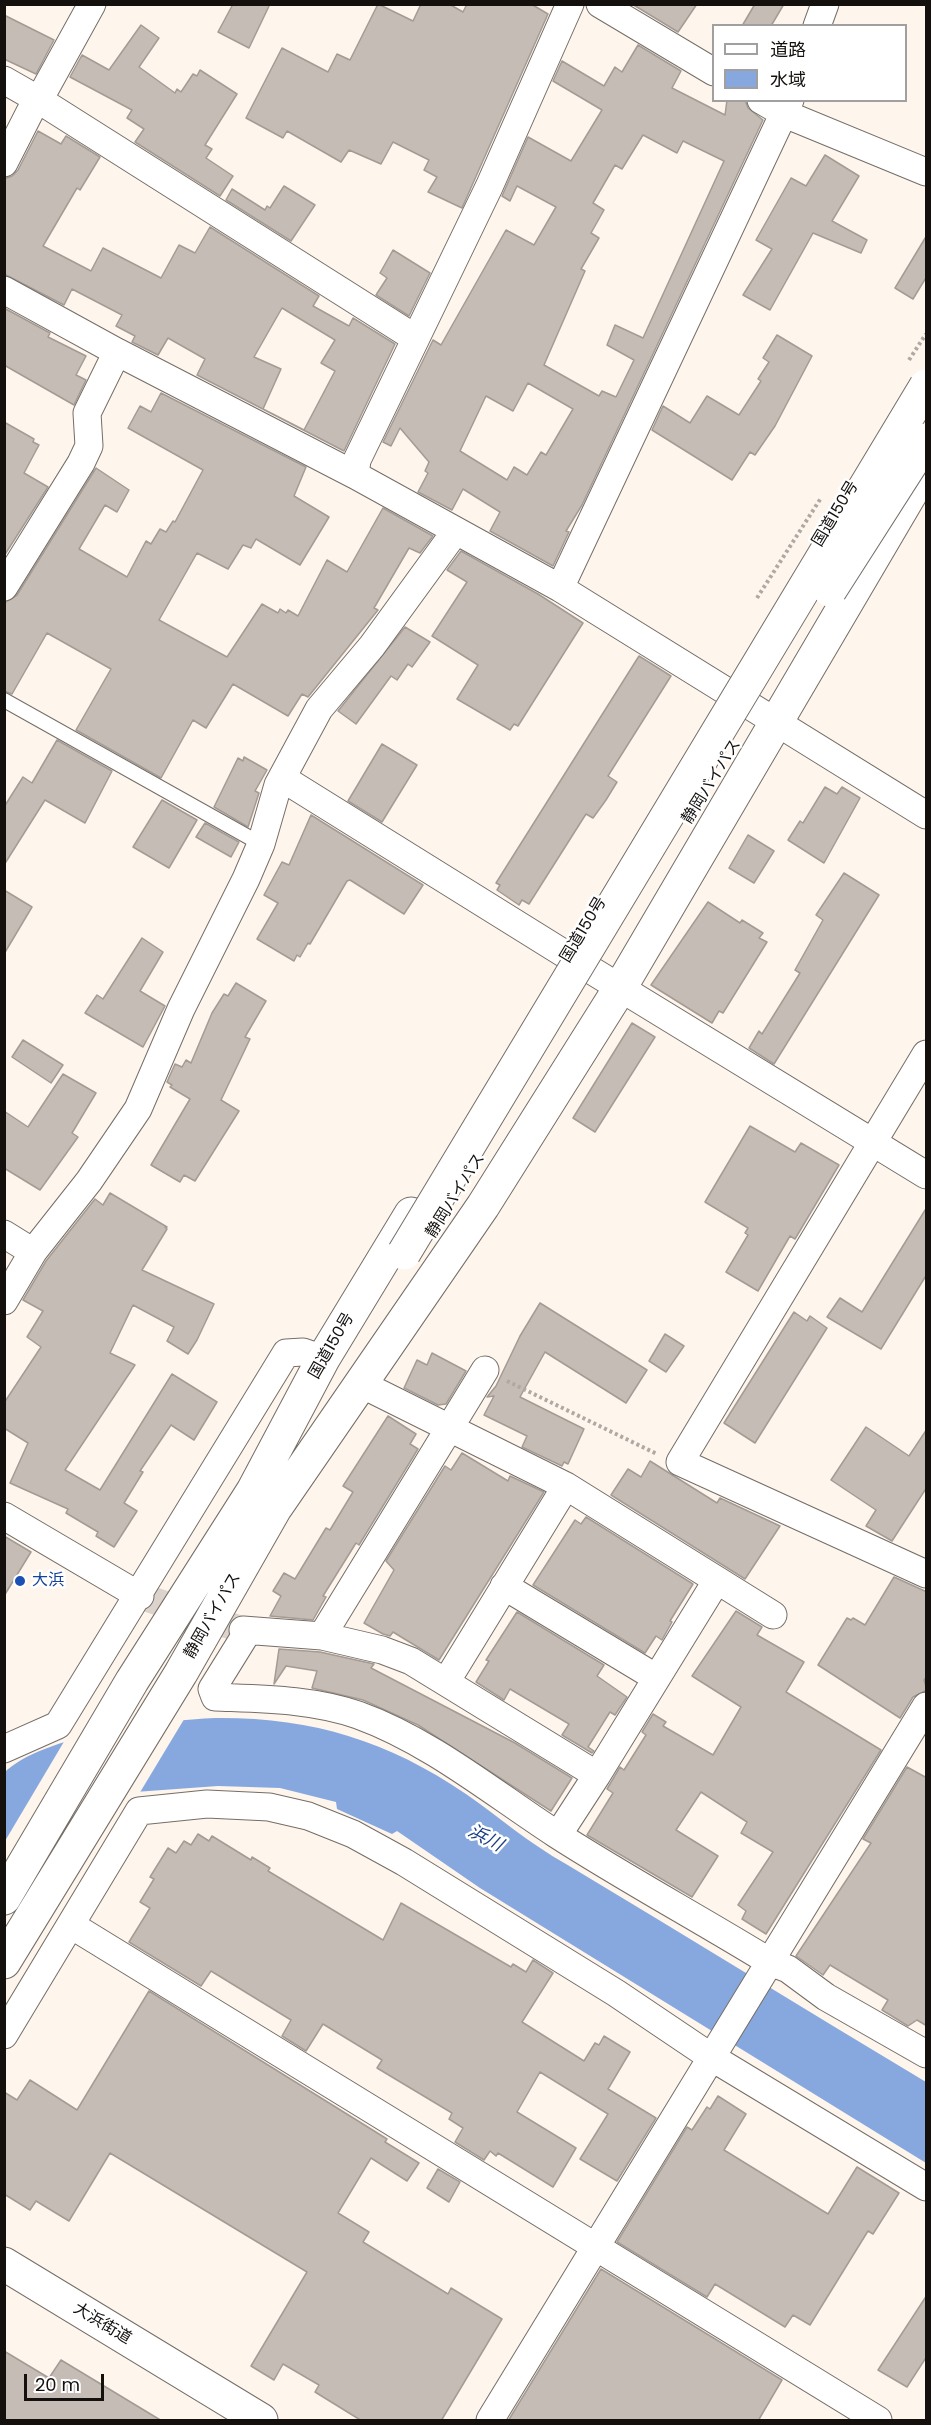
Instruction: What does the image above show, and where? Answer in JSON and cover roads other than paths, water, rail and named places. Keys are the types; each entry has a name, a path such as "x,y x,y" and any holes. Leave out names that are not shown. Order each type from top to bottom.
{"main road":[{"name":"国道150号","path":"264,1499 323,1359 854,484 927,375"},
{"name":"静岡バイパス","path":"4,1898 116,1708 264,1499 927,386"},
{"name":"静岡バイパス","path":"410,1257 927,440"},
{"path":"264,1499 361,1384 483,1206 620,988 774,722 927,467"},
{"name":"静岡バイパス","path":"4,1962 165,1700 264,1499"},
{"name":"大浜街道","path":"4,2264 261,2421"}],"street":[{"path":"4,163 34,104 39,100 92,4"},
{"path":"355,475 357,460 489,187 570,4"},
{"path":"600,4 712,71"},
{"path":"818,24 825,4"},
{"path":"4,80 415,338"},
{"path":"768,102 787,107 927,172"},
{"path":"560,588 787,107"},
{"path":"4,290 117,352 355,475 560,588 927,815"},
{"path":"4,587 81,463 89,446 87,413 117,352"},
{"path":"4,1302 33,1252 89,1181 138,1109 181,1009 226,923 261,844 282,778 318,709 372,646 455,532"},
{"path":"282,778 927,1175"},
{"path":"927,1054 680,1462 927,1574"},
{"path":"4,1234 33,1252"},
{"path":"4,1749 58,1725 140,1596 286,1353 303,1352 323,1359"},
{"path":"322,1636 485,1370"},
{"path":"361,1384 566,1486 773,1614"},
{"path":"446,1682 566,1486"},
{"path":"4,1516 140,1596"},
{"path":"558,1835 717,1580"},
{"path":"504,1586 655,1677"},
{"path":"597,1774 411,1662 382,1650 322,1636 246,1630 213,1689 215,1697 305,1702 337,1709 387,1727 445,1760 558,1835 767,1966 788,1970 826,1997 924,2047"},
{"path":"489,2421 927,1706"},
{"path":"4,2035 139,1811 207,1804 269,1807 308,1816 353,1834 404,1862 927,2187"},
{"path":"71,1925 878,2421"}],"lane":[{"path":"4,700 261,844"}],"water":[{"name":"浜川","path":"215,1718 283,1722 347,1735 407,1759 436,1775 553,1856 926,2082 926,2163 480,1888 397,1831 392,1834 337,1809 336,1802 280,1788 218,1786 135,1792 5,1853 4,1773 22,1760 73,1739 104,1732 165,1722"}],"tunnel":[{"path":"140,1596 243,1630"}],"place":[{"name":"大浜","path":"20,1581"}]}
